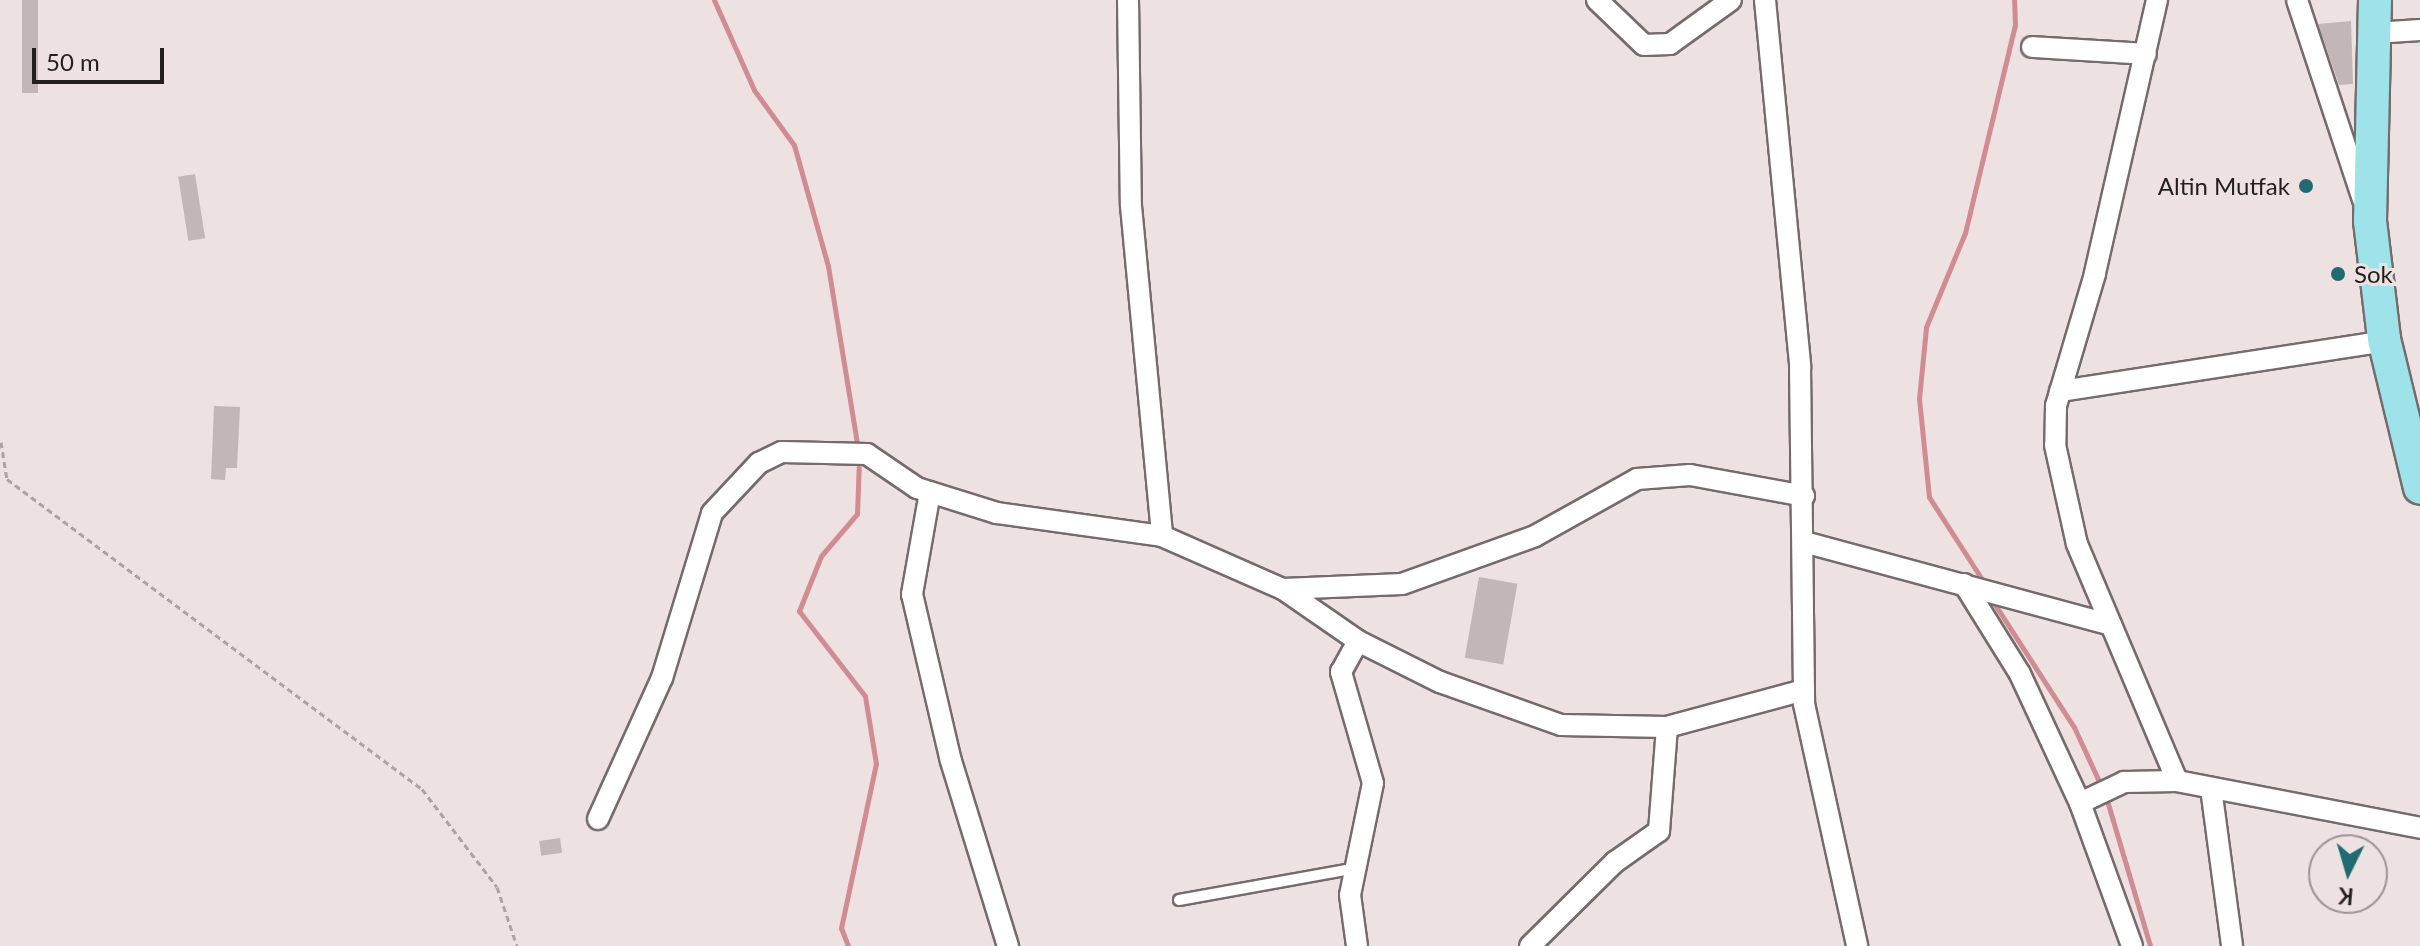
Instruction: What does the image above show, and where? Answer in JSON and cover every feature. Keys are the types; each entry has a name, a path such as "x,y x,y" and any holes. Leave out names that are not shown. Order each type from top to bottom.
{"main road":[{"path":"2375,0 2370,221 2385,341 2420,488"}],"street":[{"path":"1128,0 1131,206 1162,536"},
{"path":"1597,0 1644,45 1670,44 1731,0"},
{"path":"1765,0 1800,366 1804,690 1857,946"},
{"path":"2157,0 2060,391 2055,445 2077,544 2177,781"},
{"path":"2297,0 2370,221"},
{"path":"2375,33 2420,30"},
{"path":"2032,47 2146,54"},
{"path":"2060,391 2385,341"},
{"path":"598,819 662,678 712,513 751,470 782,452 867,454 930,492 997,513 1162,536 1283,589 1358,641 1509,712 1561,725 1667,727 1804,690"},
{"path":"1283,589 1402,584 1535,536 1637,479 1690,475 1804,496"},
{"path":"930,492 912,594 951,761 1008,946"},
{"path":"1804,542 2111,625"},
{"path":"1969,586 2020,674 2084,801 2132,946"},
{"path":"1357,946 1350,919 1356,868 1373,783 1341,672 1358,641"},
{"path":"1530,946 1615,862 1659,831 1667,727"},
{"path":"2084,801 2124,782 2177,781 2420,828"},
{"path":"2211,788 2232,946"}],"lane":[{"path":"1179,900 1356,868"}],"path":[{"path":"1,442 7,479 422,789 497,887 517,946"}],"building":[{"path":"22,0 38,0 38,93 22,93"},
{"path":"2351,21 2353,84 2339,85 2318,24"},
{"path":"195,174 205,238 188,241 178,177"},
{"path":"214,406 240,407 237,468 226,468 225,480 211,479"},
{"path":"1479,577 1517,584 1503,665 1465,658"},
{"path":"560,838 562,853 541,856 539,841"}],"waterway":[{"path":"714,0 754,90 794,145 828,266 858,450"},
{"path":"1985,584 1929,497 1919,399 1926,327 1965,233 2015,25 2014,0"},
{"path":"848,946 841,928 876,764 865,696 799,611 821,556 857,514 859,460"},
{"path":"1992,600 2074,727 2102,788"},
{"path":"2106,797 2150,946"}],"place":[{"name":"Altin Mutfak","path":"2306,186"},
{"name":"Sok","path":"2338,274"}]}
